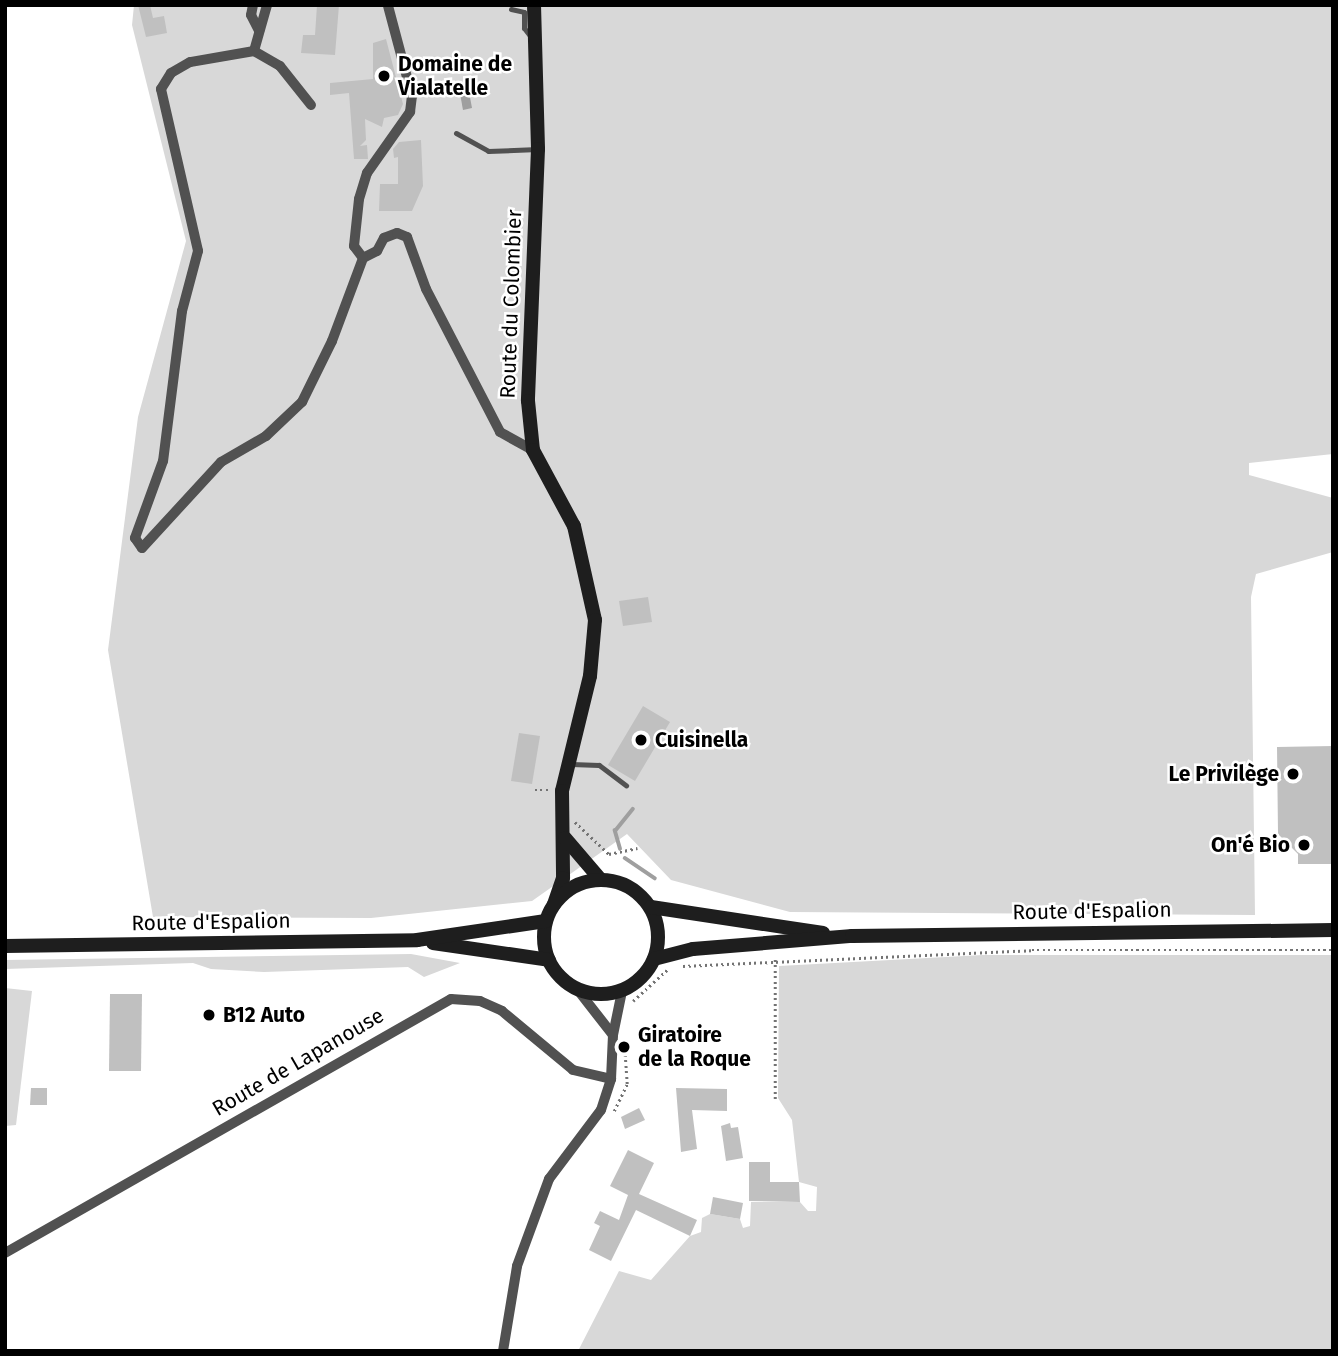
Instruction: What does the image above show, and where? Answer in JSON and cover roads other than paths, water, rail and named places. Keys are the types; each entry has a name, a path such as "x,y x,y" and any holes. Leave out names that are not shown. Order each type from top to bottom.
{"main road":[{"name":"Route du Colombier","path":"534,5 538,149 528,314 533,450 574,526 595,620 590,676 568,764 561,811 565,838 563,878 554,904"},
{"path":"565,838 600,879"},
{"path":"600,879 629,886 651,907 659,938 654,959 642,978 622,991 599,995 577,989 560,977 549,960 544,941 546,921 554,904 569,889 600,879"},
{"name":"Route d'Espalion","path":"651,907 693,917 852,936"},
{"name":"Route d'Espalion","path":"5,946 417,940 546,921"},
{"name":"Route d'Espalion","path":"654,959 693,948 775,944 852,936 1333,930"},
{"name":"Route d'Espalion","path":"417,940 549,960"}],"street":[{"path":"253,5 251,15 259,31"},
{"path":"254,51 267,5"},
{"path":"363,258 354,246 359,199 367,173 410,111 412,96 388,6"},
{"path":"311,105 280,66 254,51 190,62 171,73 161,89 198,251 182,311 163,461 135,538 142,548 220,462 266,436 302,402 332,341 363,258 377,251 384,238 397,233 407,237 426,289 500,432 533,450"},
{"path":"577,989 612,1035"},
{"path":"503,1351 517,1266 549,1179 601,1110 611,1079 612,1035 622,991"},
{"name":"Route de Lapanouse","path":"5,1253 451,999 480,1001 502,1011 573,1070 611,1079"}],"lane":[{"path":"511,9 524,12 524,28 536,42"},
{"path":"456,133 488,151 538,149"},
{"path":"568,764 599,765 626,785"}],"waterway":[{"path":"620,849 615,831 633,809"},
{"path":"625,858 655,878"}],"place":[{"name":"Domaine de Vialatelle","path":"384,76"},
{"name":"Cuisinella","path":"641,740"},
{"name":"Le Privilège","path":"1293,774"},
{"name":"On'é Bio","path":"1304,845"},
{"name":"B12 Auto","path":"209,1015"},
{"name":"Giratoire de la Roque","path":"624,1047"}]}
